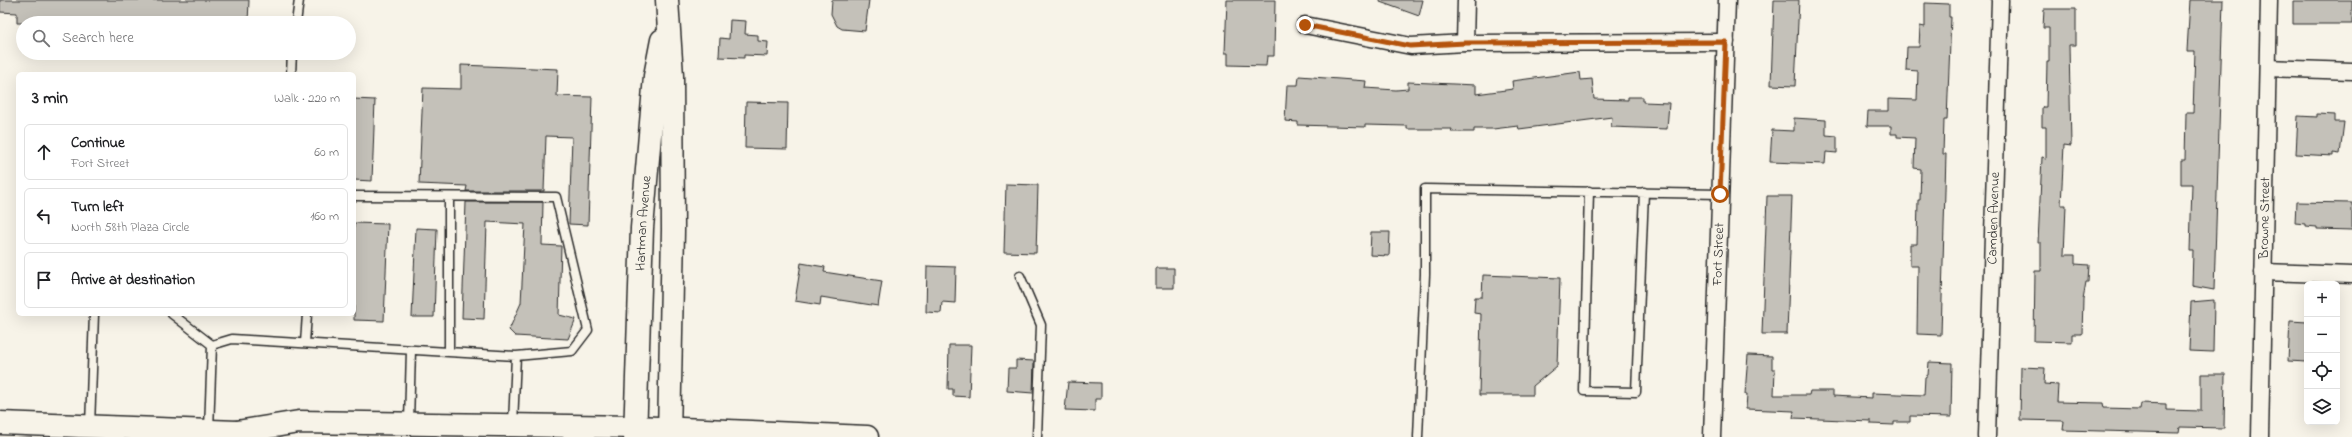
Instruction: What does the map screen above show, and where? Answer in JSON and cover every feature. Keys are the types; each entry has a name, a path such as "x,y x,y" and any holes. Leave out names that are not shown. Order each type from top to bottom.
{"main road":[{"name":"Hartman Avenue","path":"635,432 642,228 655,76 667,6"},
{"name":"Hartman Avenue","path":"667,6 672,76 673,230 669,433"},
{"path":"0,423 90,426 196,433 237,432 299,422 513,424 635,432 867,437"},
{"path":"237,432 261,437"}],"street":[{"path":"1465,43 1466,0"},
{"name":"Fort Street","path":"1712,437 1727,0"},
{"name":"Camden Avenue","path":"1986,437 2000,0"},
{"name":"Browne Street","path":"2260,437 2270,0"},
{"path":"1305,25 1410,46 1465,43 1726,42"},
{"path":"2268,68 2352,71"},
{"path":"2264,272 2352,276"}],"lane":[{"path":"297,16 299,0"},
{"path":"291,72 292,60"},
{"path":"1418,437 1425,274 1425,188 1720,194"},
{"path":"1589,191 1584,391 1636,392 1644,192"},
{"path":"212,345 232,338 516,356 572,351 588,330 556,197 356,196"},
{"path":"449,197 449,352"},
{"path":"1020,276 1041,325 1037,437"},
{"path":"90,426 94,316"},
{"path":"175,316 212,345"},
{"path":"305,343 307,316"},
{"path":"196,433 212,345"},
{"path":"409,423 411,350"},
{"path":"513,424 516,356"}],"building":[{"path":"0,0 249,0 248,16 17,16 17,13 0,12"},
{"path":"832,0 869,0 865,31 842,29 837,26 831,14"},
{"path":"1227,0 1275,0 1274,56 1267,56 1266,66 1228,65 1228,53 1225,53"},
{"path":"1380,0 1423,0 1419,16 1380,2"},
{"path":"1774,0 1799,0 1795,86 1771,85"},
{"path":"2190,0 2223,0 2214,290 2192,286 2193,251 2190,251 2192,184 2181,184 2181,160 2185,160 2186,113 2193,113 2195,51 2187,51"},
{"path":"2293,0 2352,0 2352,24 2293,24"},
{"path":"1925,3 1949,4 1949,17 1951,17 1947,120 1944,120 1943,154 1946,154 1941,335 1917,334 1918,266 1910,266 1910,244 1917,244 1918,200 1920,200 1921,169 1914,168 1915,138 1897,137 1897,134 1891,134 1891,126 1867,126 1868,111 1888,111 1888,99 1917,100 1918,71 1906,70 1907,47 1919,47 1920,26 1925,27"},
{"path":"2044,9 2076,9 2076,45 2069,45 2071,146 2064,145 2061,205 2066,205 2064,255 2075,255 2075,264 2089,265 2088,282 2086,282 2083,299 2082,334 2072,334 2072,342 2034,341 2035,271 2041,271 2041,243 2038,243 2042,157 2046,158 2046,127 2042,127 2042,107 2046,107 2047,62 2049,62 2049,28 2043,28"},
{"path":"730,20 746,21 745,34 758,35 758,41 768,42 767,56 744,55 744,58 719,57 720,38 729,39"},
{"path":"461,65 558,69 557,96 592,97 588,225 569,224 572,137 546,136 544,191 466,191 467,186 419,184 423,88 461,89"},
{"path":"1580,72 1581,80 1592,79 1594,99 1628,100 1628,97 1643,97 1643,102 1669,103 1667,129 1611,127 1612,117 1519,129 1518,126 1493,129 1474,129 1474,132 1451,132 1452,129 1407,129 1407,126 1365,125 1365,127 1298,125 1298,122 1285,121 1287,85 1298,85 1299,76 1366,81 1365,88 1396,90 1408,89 1408,82 1476,85 1476,94 1513,89 1512,81"},
{"path":"356,99 375,100 372,181 356,180"},
{"path":"746,102 788,103 787,149 745,148"},
{"path":"2317,114 2335,115 2335,122 2344,122 2340,154 2333,153 2333,156 2296,154 2298,116 2317,117"},
{"path":"1794,118 1826,120 1826,135 1837,136 1837,153 1826,152 1825,164 1770,162 1772,130 1794,131"},
{"path":"1006,184 1038,185 1036,253 1004,252"},
{"path":"1767,196 1792,196 1787,334 1762,334"},
{"path":"466,202 543,202 542,245 561,246 559,315 576,319 568,339 515,336 509,330 521,303 525,224 487,222 484,319 462,318"},
{"path":"2296,202 2352,203 2352,230 2317,229 2317,227 2295,223"},
{"path":"356,223 388,224 384,321 354,320 354,316 356,316"},
{"path":"416,228 437,229 434,317 412,317"},
{"path":"1371,232 1390,232 1389,256 1370,255"},
{"path":"801,263 825,267 824,272 882,281 878,306 821,297 820,305 795,301"},
{"path":"927,266 956,267 955,303 942,302 941,313 926,312"},
{"path":"1156,268 1174,268 1174,288 1156,288"},
{"path":"1483,275 1560,278 1557,366 1533,386 1533,395 1479,395 1481,314 1474,313 1475,297 1482,297"},
{"path":"2214,300 2213,352 2189,351 2191,302"},
{"path":"2290,321 2304,322 2304,362 2288,361"},
{"path":"949,345 971,345 969,397 953,396 953,389 948,389"},
{"path":"1748,355 1772,356 1772,369 1775,369 1774,395 1809,395 1810,391 1833,391 1833,396 1872,398 1872,393 1924,395 1925,377 1928,375 1929,362 1952,363 1951,417 1910,416 1910,422 1894,422 1894,425 1871,424 1871,421 1793,418 1794,411 1746,409 1747,394 1745,394"},
{"path":"1016,360 1034,361 1033,393 1007,391 1008,368 1016,368"},
{"path":"2021,367 2045,368 2044,384 2058,385 2057,402 2103,403 2104,408 2140,409 2141,403 2166,404 2166,410 2201,411 2201,374 2225,374 2224,428 2180,427 2179,433 2063,430 2064,421 2020,420"},
{"path":"1068,382 1101,383 1101,399 1095,399 1095,411 1065,410"}],"route":[{"path":"1305,25 1410,46 1465,43 1726,42 1720,194"}]}
